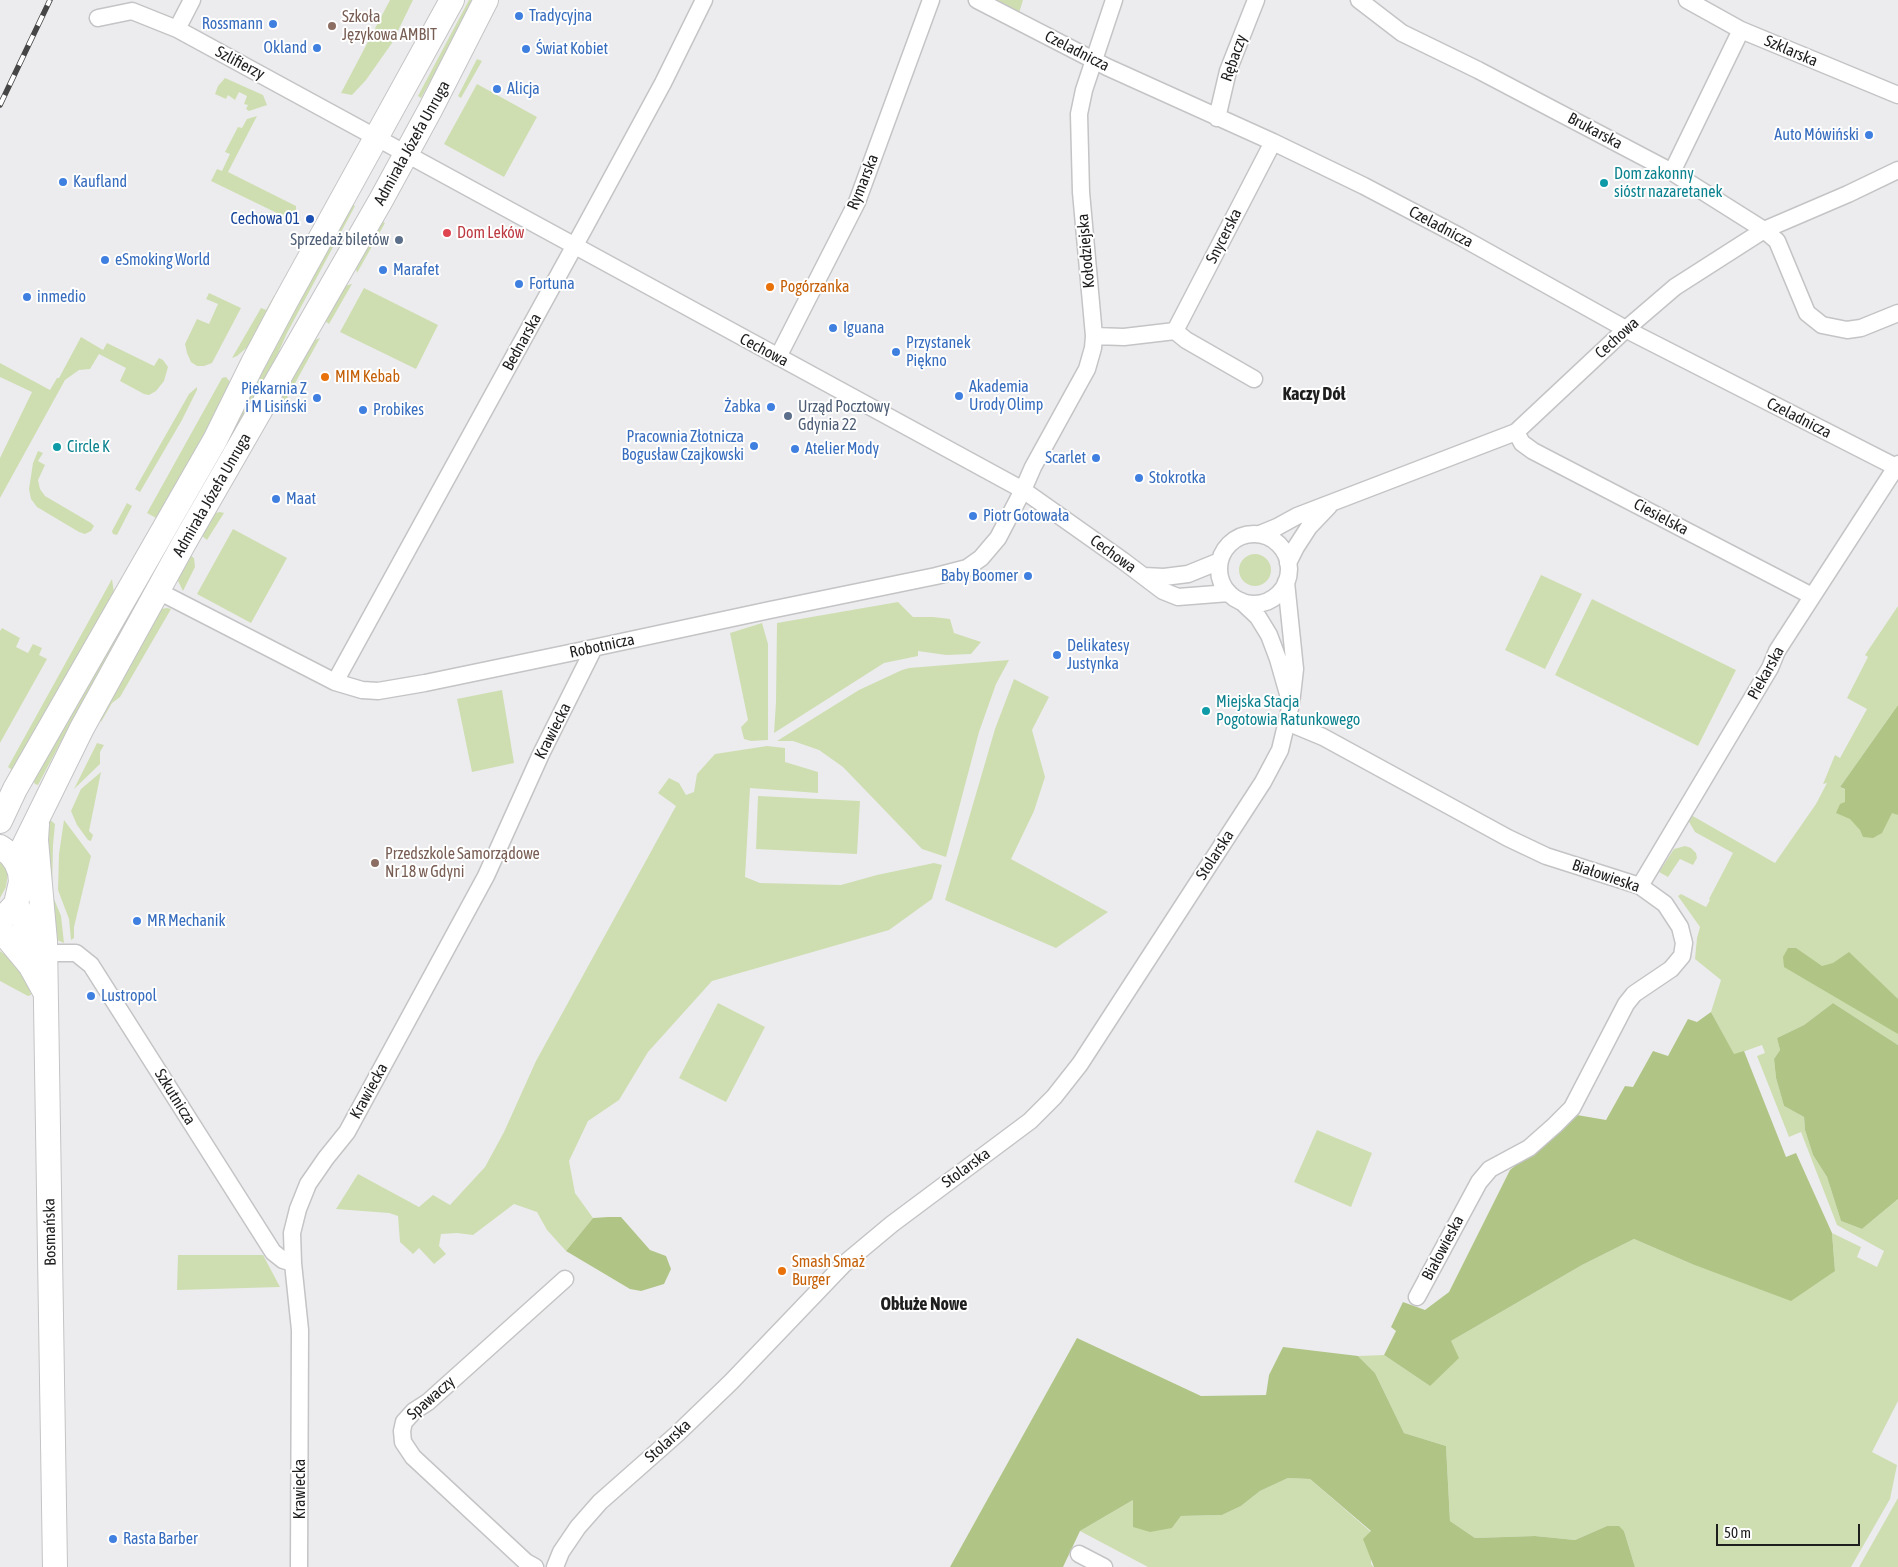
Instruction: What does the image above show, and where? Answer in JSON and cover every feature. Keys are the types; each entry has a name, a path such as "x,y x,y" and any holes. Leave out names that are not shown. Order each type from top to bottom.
{"street":[{"path":"177,29 192,0"},
{"name":"Admirała Józefa Unruga","path":"0,821 15,789 215,440 252,363 452,0"},
{"name":"Admirała Józefa Unruga","path":"8,855 38,817 82,728 406,153 486,0"},
{"name":"Bednarska","path":"335,682 575,246 663,82 704,0"},
{"name":"Rymarska","path":"778,357 857,202 931,0"},
{"name":"Czeladnicza","path":"978,0 1094,60 1364,186 1626,329 1897,467"},
{"name":"Kołodziejska","path":"1023,490 1032,467 1087,369 1093,348 1094,336 1085,250 1079,114 1094,60 1114,0"},
{"name":"Rębaczy","path":"1217,118 1228,71 1256,0"},
{"name":"Brukarska","path":"1359,0 1410,37 1478,70 1672,172 1764,230 1777,240 1807,314 1818,323 1833,329 1847,330 1861,328 1898,313"},
{"name":"Szklarska","path":"1687,0 1741,30 1898,95"},
{"name":"Szlifierzy","path":"98,18 132,11 177,29 376,137"},
{"path":"1672,172 1741,30"},
{"name":"Cechowa","path":"376,137 1023,490 1163,591 1178,597 1235,597"},
{"name":"Snycerska","path":"1175,331 1273,142"},
{"name":"Cechowa","path":"1260,534 1277,528 1297,516 1516,432 1626,329 1676,287 1764,230 1898,170"},
{"path":"1094,336 1124,337 1175,331 1186,340 1254,379"},
{"name":"Ciesielska","path":"1516,432 1522,443 1534,451 1812,596"},
{"name":"Piekarska","path":"1640,886 1770,668 1777,651 1897,467"},
{"name":"Robotnicza","path":"158,591 335,682 362,690 378,691 594,648 967,568 981,558 998,538 1023,490"},
{"name":"Cechowa","path":"1288,563 1296,547 1319,515 1336,501"},
{"path":"1249,534 1260,534 1278,544 1285,552 1288,563 1286,582 1279,593 1268,601 1254,604 1235,597 1220,578 1220,561 1223,551 1230,543 1239,537 1249,534"},
{"name":"Cechowa","path":"1144,576 1188,574 1220,561"},
{"name":"Stolarska","path":"555,1567 561,1552 578,1527 600,1502 677,1434 731,1382 844,1264 892,1224 1030,1121 1054,1097 1080,1064 1263,782 1280,750 1291,704 1294,662 1286,582"},
{"name":"Stolarska","path":"1235,597 1258,617 1269,635 1291,704"},
{"name":"Krawiecka","path":"299,1567 300,1330 292,1233 298,1209 308,1184 347,1132 471,904 494,860 541,754 594,648"},
{"name":"Białowieska","path":"1287,722 1323,737 1508,838 1546,856 1640,886 1665,904 1680,927 1684,943 1682,956 1671,969 1634,994 1626,1004 1572,1108 1556,1125 1529,1148 1490,1169 1479,1182 1417,1297"},
{"path":"38,817 36,840 46,959"},
{"path":"8,855 20,872 21,882 8,911"},
{"name":"Bosmańska","path":"8,911 46,959 54,1567"},
{"path":"0,929 30,965 46,994"},
{"name":"Szkutnicza","path":"46,959 76,953 91,965 273,1252 282,1260 293,1263"},
{"name":"Spawaczy","path":"535,1567 526,1562 413,1457 402,1442 402,1431 404,1422 414,1411 428,1402 565,1279"},
{"path":"1079,1554 1104,1567"}],"green space":[{"path":"390,0 413,0 392,43 366,80 352,95 341,93"},
{"path":"469,0 475,0 421,98 418,96"},
{"path":"995,0 1023,0 1019,13"},
{"path":"477,59 482,61 461,98 458,96"},
{"path":"225,78 263,95 267,105 249,111 246,109 248,105 244,104 247,96 239,92 235,100 228,95 226,99 215,94 218,86"},
{"path":"477,84 537,117 504,177 444,144"},
{"path":"257,116 228,172 296,206 296,210 281,215 211,181 217,169 222,171 230,154 225,152 238,127 242,128 247,119"},
{"path":"349,203 355,206 287,333 264,385 185,528 178,524"},
{"path":"379,220 385,223 357,273 355,265"},
{"path":"352,284 329,324 325,321 344,286"},
{"path":"364,288 438,325 416,369 340,332"},
{"path":"209,293 241,308 212,363 197,366 191,362 185,344 197,319 209,324 218,304 206,299"},
{"path":"274,296 277,297 251,344 232,358 261,308 266,310"},
{"path":"81,337 103,350 107,343 154,366 159,358 163,360 168,367 164,381 156,391 149,395 144,394 120,381 126,368 99,354 90,369 79,370 65,380 0,498 0,458 32,392 0,377 0,363 50,390 57,378 59,378"},
{"path":"320,338 294,385 290,385 285,394 288,397 286,401 282,399 280,392 315,340"},
{"path":"226,377 231,383 203,441 158,519 147,513 222,378"},
{"path":"197,387 182,420 140,492 135,489 189,394"},
{"path":"38,451 43,453 38,461 45,465 38,480 40,489 45,496 91,523 94,526 91,531 85,534 79,532 37,507 31,499 29,489 33,463"},
{"path":"127,503 132,506 117,535 113,534 112,531"},
{"path":"215,513 224,513 207,540 202,536"},
{"path":"233,529 287,558 251,623 197,594"},
{"path":"166,546 171,549 75,715 38,785 35,784 33,781"},
{"path":"1255,554 1261,555 1266,559 1270,564 1270,576 1266,581 1261,585 1255,586 1249,585 1244,581 1240,576 1239,570 1240,564 1244,559 1249,555"},
{"path":"190,555 194,558 195,567 183,591 178,581 179,574"},
{"path":"1541,575 1582,594 1545,669 1505,650"},
{"path":"112,579 114,593 15,772 8,767"},
{"path":"1592,599 1736,670 1698,746 1555,675"},
{"path":"898,602 913,617 950,619 954,633 981,642 971,654 946,655 918,651 918,656 884,663 774,733 777,623"},
{"path":"1898,606 1898,705 1840,787 1898,815 1898,1045 1833,1003 1804,1025 1777,1038 1780,1050 1774,1059 1776,1078 1784,1106 1804,1117 1805,1130 1813,1155 1827,1177 1841,1221 1862,1229 1898,1199 1898,1401 1872,1452 1897,1465 1890,1499 1851,1567 1635,1567 1624,1531 1607,1526 1575,1540 1535,1536 1475,1538 1450,1521 1446,1446 1404,1433 1375,1373 1358,1356 1384,1355 1430,1386 1451,1341 1582,1265 1634,1239 1692,1264 1835,1271 1832,1233 1861,1247 1857,1257 1877,1267 1884,1251 1837,1225 1801,1132 1789,1137 1757,1056 1765,1053 1762,1045 1734,1055 1711,1012 1721,980 1695,959 1700,927 1678,896 1681,894 1706,907 1733,853 1695,832 1688,820 1691,815 1775,863 1816,804 1827,783 1823,784 1835,755 1840,758 1867,709 1847,698 1868,657 1865,655"},
{"path":"161,609 171,609 120,697 112,703 101,722 99,717"},
{"path":"762,623 768,644 768,740 751,741 744,739 741,727 748,720 730,633"},
{"path":"2,628 20,638 16,647 28,653 33,644 42,648 39,655 47,659 0,743 0,631"},
{"path":"1009,660 996,684 979,732 946,857 922,849 843,767 819,750 793,741 777,741 859,690 902,670"},
{"path":"1014,679 1049,697 1032,730 1045,777 1034,811 1011,859 1108,912 1056,948 945,900 995,729"},
{"path":"502,690 514,763 472,772 457,699"},
{"path":"1898,705 1898,815 1892,813 1882,833 1873,838 1863,837 1860,830 1850,819 1836,813 1840,804 1845,802 1845,789 1840,787"},
{"path":"97,743 104,745 100,752 100,764 74,789"},
{"path":"767,746 785,748 785,762 818,772 818,793 750,788 745,877 760,883 841,885 934,863 942,865 932,899 889,930 712,981 648,1052 619,1100 588,1121 569,1161 575,1193 593,1218 566,1251 547,1230 537,1212 514,1204 473,1235 441,1234 439,1246 446,1254 434,1264 419,1248 413,1254 400,1242 398,1216 389,1213 336,1209 358,1174 419,1207 433,1195 450,1205 485,1167 504,1132 536,1061 676,806 658,793 669,778 679,783 686,795 694,792 697,774 715,754"},
{"path":"101,772 89,831 93,835 91,841 88,840 77,825 71,811 81,789"},
{"path":"758,796 860,801 857,854 756,849"},
{"path":"48,818 55,824 52,894 61,916 64,943 55,939 44,826"},
{"path":"64,820 91,856 74,927 74,938 71,940 69,919 58,890 59,854"},
{"path":"1685,846 1691,848 1696,853 1697,858 1693,865 1680,859 1668,877 1659,872 1674,849"},
{"path":"0,861 7,868 8,873 6,887 0,898"},
{"path":"1788,948 1796,948 1822,966 1833,963 1849,952 1898,999 1898,1034 1784,967 1783,957"},
{"path":"0,951 15,962 30,985 31,995 28,996 0,981"},
{"path":"718,1003 765,1027 726,1102 679,1078"},
{"path":"1833,1003 1898,1045 1898,1199 1862,1229 1841,1221 1827,1177 1813,1155 1805,1130 1804,1117 1784,1106 1776,1078 1774,1059 1780,1050 1777,1038 1804,1025"},
{"path":"1711,1012 1734,1054 1744,1051 1786,1157 1796,1153 1832,1233 1835,1271 1791,1301 1692,1264 1634,1239 1582,1265 1451,1341 1459,1358 1430,1386 1384,1355 1396,1331 1391,1327 1403,1302 1425,1310 1449,1292 1510,1170 1577,1115 1606,1120 1625,1086 1633,1087 1653,1051 1668,1056 1688,1019 1697,1022"},
{"path":"1317,1130 1372,1153 1351,1207 1294,1182"},
{"path":"621,1217 650,1250 666,1256 671,1269 664,1284 641,1291 630,1289 566,1251 593,1218"},
{"path":"178,1255 263,1255 280,1287 177,1290"},
{"path":"1077,1338 1201,1396 1266,1395 1269,1375 1283,1347 1358,1356 1375,1373 1404,1433 1446,1446 1450,1521 1475,1538 1535,1536 1575,1540 1607,1526 1619,1526 1624,1531 1635,1567 1374,1567 1363,1539 1371,1531 1310,1479 1288,1478 1260,1491 1241,1506 1222,1515 1181,1516 1172,1528 1150,1532 1133,1527 1133,1500 1080,1531 1063,1567 950,1567"},
{"path":"1288,1478 1310,1479 1371,1532 1371,1564 1374,1567 1148,1567 1080,1531 1133,1500 1172,1528 1181,1516 1222,1515 1241,1506 1260,1491"},
{"path":"1898,1498 1898,1567 1859,1567"}],"railway":[{"path":"0,105 50,0"}],"place":[{"name":"Tradycyjna","path":"519,16"},
{"name":"Rossmann","path":"273,24"},
{"name":"Szkoła Językowa AMBIT","path":"332,26"},
{"name":"Okland","path":"317,48"},
{"name":"Świat Kobiet","path":"526,49"},
{"name":"Alicja","path":"497,89"},
{"name":"Auto Mówiński","path":"1869,135"},
{"name":"Kaufland","path":"63,182"},
{"name":"Dom zakonny sióstr nazaretanek","path":"1604,183"},
{"name":"Cechowa 01","path":"310,219"},
{"name":"Dom Leków","path":"447,233"},
{"name":"Sprzedaż biletów","path":"399,240"},
{"name":"eSmoking World","path":"105,260"},
{"name":"Marafet","path":"383,270"},
{"name":"Fortuna","path":"519,284"},
{"name":"Pogórzanka","path":"770,287"},
{"name":"inmedio","path":"27,297"},
{"name":"Iguana","path":"833,328"},
{"name":"Przystanek Piękno","path":"896,352"},
{"name":"MIM Kebab","path":"325,377"},
{"name":"Akademia Urody Olimp","path":"959,396"},
{"name":"Piekarnia Z i M Lisiński","path":"317,398"},
{"name":"Żabka","path":"771,407"},
{"name":"Probikes","path":"363,410"},
{"name":"Urząd Pocztowy Gdynia 22","path":"788,416"},
{"name":"Pracownia Złotnicza Bogusław Czajkowski","path":"754,446"},
{"name":"Circle K","path":"57,447"},
{"name":"Atelier Mody","path":"795,449"},
{"name":"Scarlet","path":"1096,458"},
{"name":"Stokrotka","path":"1139,478"},
{"name":"Maat","path":"276,499"},
{"name":"Piotr Gotowała","path":"973,516"},
{"name":"Baby Boomer","path":"1028,576"},
{"name":"Delikatesy Justynka","path":"1057,655"},
{"name":"Miejska Stacja Pogotowia Ratunkowego","path":"1206,711"},
{"name":"Przedszkole Samorządowe Nr 18 w Gdyni","path":"375,863"},
{"name":"MR Mechanik","path":"137,921"},
{"name":"Lustropol","path":"91,996"},
{"name":"Smash Smaż Burger","path":"782,1271"},
{"name":"Rasta Barber","path":"113,1539"}],"district":[{"name":"Kaczy Dół","path":"1314,394"},
{"name":"Obłuże Nowe","path":"924,1304"}]}
